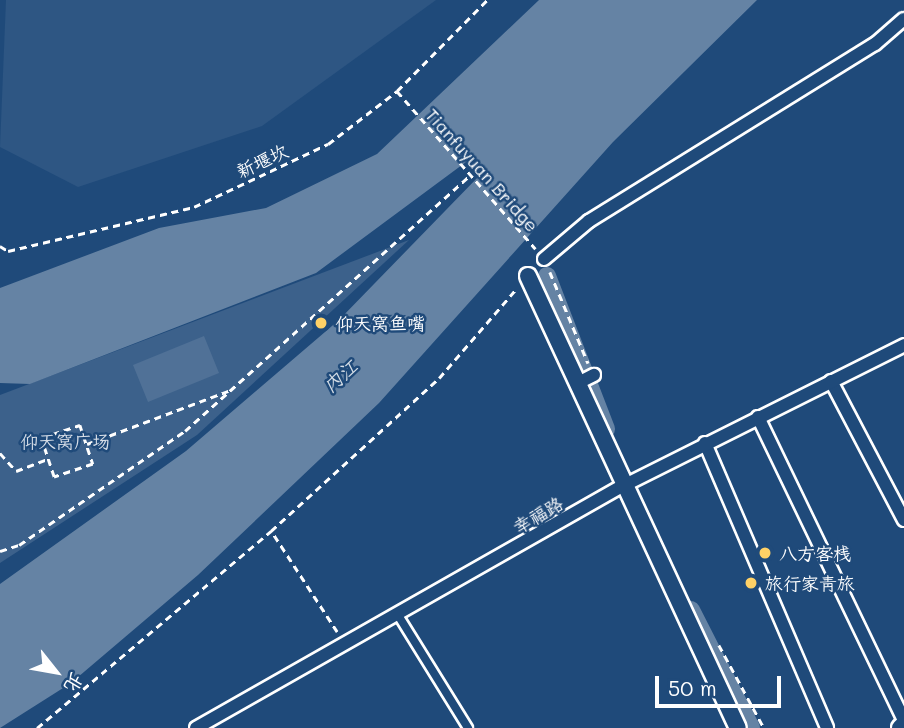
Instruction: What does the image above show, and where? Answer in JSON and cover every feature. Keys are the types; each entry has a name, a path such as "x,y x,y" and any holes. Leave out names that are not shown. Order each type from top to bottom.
{"street":[{"path":"541,255 589,221 875,44 904,19"},
{"path":"528,276 628,483 738,728"},
{"name":"幸福路","path":"196,728 628,483 904,345"},
{"path":"578,383 594,375"},
{"path":"831,381 903,516"},
{"path":"758,417 904,722 900,728"},
{"path":"705,443 827,728"}],"lane":[{"path":"398,615 468,728"}],"path":[{"name":"新堰坎","path":"0,246 8,251 194,207 328,144 397,91 487,0"},
{"name":"Tianfuyuan Bridge","path":"397,91 541,255"},
{"path":"0,551 19,545 185,431 470,175"},
{"path":"37,728 271,531 439,378 528,276"},
{"path":"87,444 232,390"},
{"path":"80,425 87,444 93,464 54,477 41,438 80,425"},
{"path":"0,453 16,471 48,459"},
{"path":"271,531 344,643"}],"shaded area":[{"path":"6,0 436,0 262,126 78,187 0,147"}],"green space":[{"name":"仰天窝广场","path":"409,240 197,435 0,563 0,395"}],"water":[{"name":"内江","path":"539,0 757,0 613,142 379,403 198,575 71,683 0,728 0,584 186,451 339,320 480,175 466,162 316,273 30,384 0,383 0,288 159,228 266,208 377,154"}],"building":[{"path":"204,336 219,373 148,402 133,365"}],"waterway":[{"path":"547,276 606,429"},
{"path":"691,610 751,728"}],"place":[{"name":"仰天窝鱼嘴","path":"321,323"},
{"name":"八方客栈","path":"765,553"},
{"name":"旅行家青旅","path":"751,583"}]}
